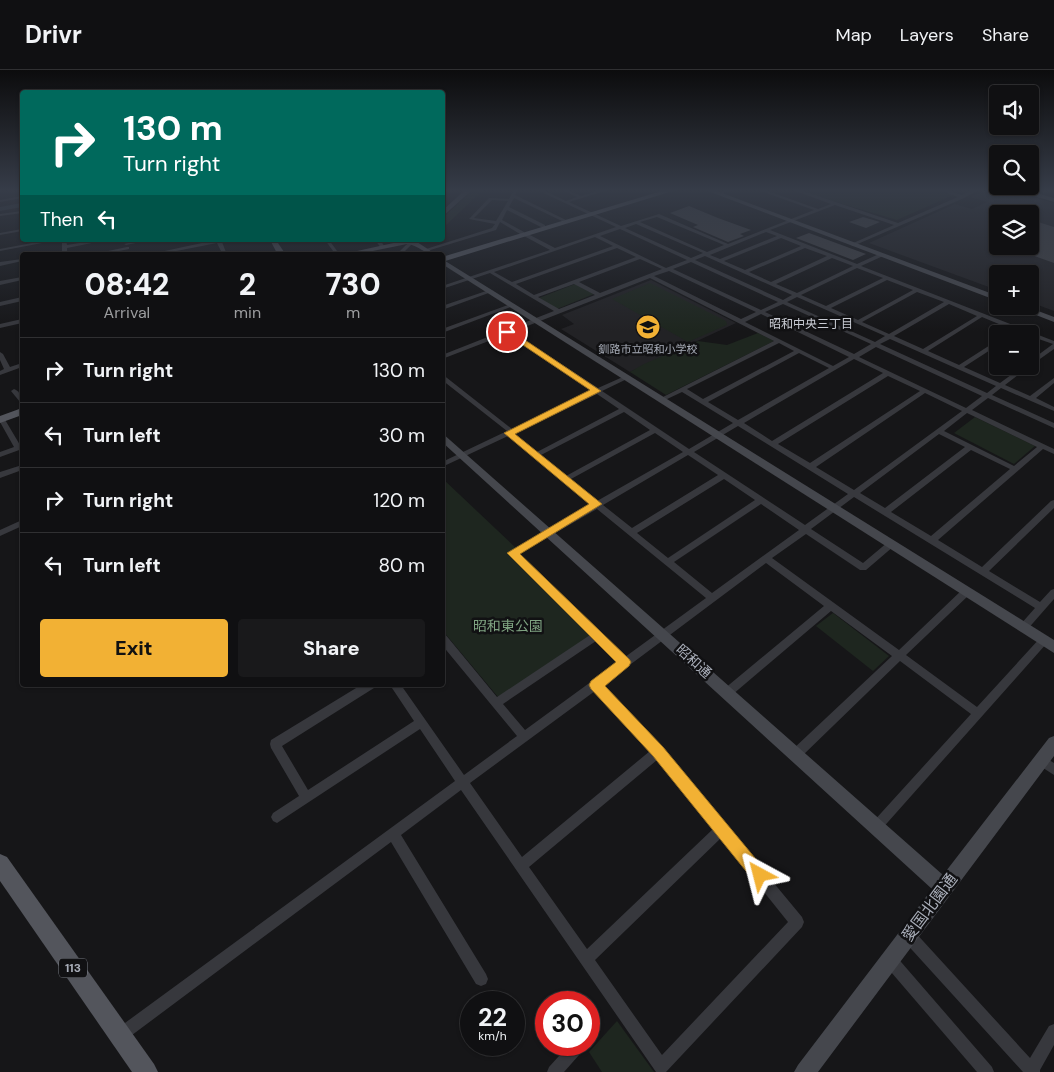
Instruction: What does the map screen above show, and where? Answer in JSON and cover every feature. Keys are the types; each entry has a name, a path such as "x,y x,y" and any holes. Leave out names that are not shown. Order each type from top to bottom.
{"main road":[{"path":"445,258 515,237"},
{"path":"1,418 20,407"},
{"path":"1,418 20,412"},
{"name":"113","path":"0,864 146,1072"}],"street":[{"path":"424,250 468,237"},
{"path":"529,237 555,250"},
{"path":"445,287 594,237"},
{"path":"598,237 762,312 1054,452"},
{"path":"639,237 1054,426"},
{"path":"669,237 1054,409"},
{"path":"708,237 729,246"},
{"path":"445,357 750,237"},
{"path":"721,261 779,237"},
{"path":"783,237 1008,325"},
{"path":"837,237 989,291"},
{"path":"856,244 872,237"},
{"path":"0,250 45,242"},
{"path":"65,252 98,242"},
{"path":"163,252 214,242"},
{"path":"379,242 383,247"},
{"path":"358,252 408,242"},
{"path":"401,252 412,242"},
{"path":"414,242 428,252"},
{"path":"101,252 126,244"},
{"path":"856,244 989,296"},
{"path":"512,284 618,246"},
{"path":"746,272 806,246"},
{"path":"740,322 881,255"},
{"path":"772,284 832,256"},
{"path":"533,297 641,257"},
{"path":"0,264 20,260"},
{"path":"445,261 471,278 492,287 513,305 1054,647"},
{"path":"491,272 559,312"},
{"path":"650,276 832,368"},
{"path":"827,308 887,278"},
{"path":"0,283 20,279"},
{"path":"445,307 504,280"},
{"path":"575,282 601,296"},
{"path":"858,322 917,290"},
{"path":"0,304 20,299"},
{"path":"625,662 512,553 550,533 597,504 949,302"},
{"path":"445,330 513,305"},
{"path":"1039,309 1054,315"},
{"path":"1039,314 1054,320"},
{"path":"924,351 982,315"},
{"path":"0,326 20,322"},
{"path":"507,332 805,532 863,568 891,544"},
{"path":"1039,338 1054,345 1039,357"},
{"path":"663,399 778,340"},
{"path":"960,367 989,348"},
{"path":"703,402 798,351"},
{"path":"0,354 8,370"},
{"path":"0,373 20,366"},
{"path":"772,444 888,372"},
{"path":"119,1036 625,662 805,532 853,494 1015,375"},
{"path":"445,464 627,377"},
{"path":"445,379 713,599"},
{"path":"1030,399 1054,380"},
{"path":"682,389 1041,607"},
{"path":"810,467 925,390"},
{"path":"14,391 20,398"},
{"path":"536,455 624,409"},
{"path":"0,455 20,447 1,418"},
{"path":"566,479 655,430"},
{"path":"938,431 1014,469"},
{"name":"昭和通","path":"445,439 944,888"},
{"path":"932,541 1042,446"},
{"path":"885,512 970,447"},
{"path":"0,476 20,468"},
{"path":"632,532 723,476"},
{"path":"668,562 760,501"},
{"path":"982,572 1054,504"},
{"path":"0,533 20,524"},
{"path":"767,559 978,714"},
{"path":"796,754 966,592"},
{"path":"1023,628 1054,593"},
{"path":"728,692 830,606"},
{"path":"498,702 597,635"},
{"path":"445,640 498,702 524,737"},
{"path":"876,827 1044,640"},
{"path":"397,687 661,1067 797,922 658,752 596,685"},
{"path":"306,798 276,744 367,687"},
{"path":"278,817 422,722"},
{"name":"愛国北園通","path":"805,1072 944,888 1047,765 1054,743"},
{"path":"521,865 658,752"},
{"path":"587,958 722,828"},
{"path":"393,834 481,979"},
{"path":"908,936 1032,1071 1054,1031"},
{"path":"890,960 987,1072"},
{"path":"554,1072 569,1056"}],"shaded area":[{"path":"883,237 989,237 989,255 1039,255 1039,237 1054,237 1054,311 1039,305 1039,265 989,265 989,287 869,243"},
{"name":"釧路市立昭和小学校","path":"651,280 736,323 630,372 561,329 574,324 562,315"}],"green space":[{"path":"650,283 726,321 727,325 688,342 612,299"},
{"path":"575,284 594,294 557,309 539,298"},
{"path":"758,333 774,341 666,395 630,372 698,341 727,345"},
{"path":"975,417 1035,446 1014,464 954,433"},
{"name":"昭和東公園","path":"445,481 516,548 509,552 592,635 498,697 445,633"},
{"path":"833,613 889,656 873,671 816,626"},
{"path":"617,1021 654,1072 602,1072 592,1056 600,1056 600,1040"}],"building":[{"path":"716,237 742,237 728,242"},
{"path":"819,237 866,254 853,260 796,238"},
{"path":"1039,237 1054,237 1054,263 1032,255 1039,255"}],"place":[{"name":"釧路市立昭和小学校","path":"648,327"}],"district":[{"name":"昭和中央三丁目","path":"811,324"}],"route":[{"path":"507,332 597,391 509,433 597,504 550,533 512,553 625,662 596,685 658,752 760,875"}]}
